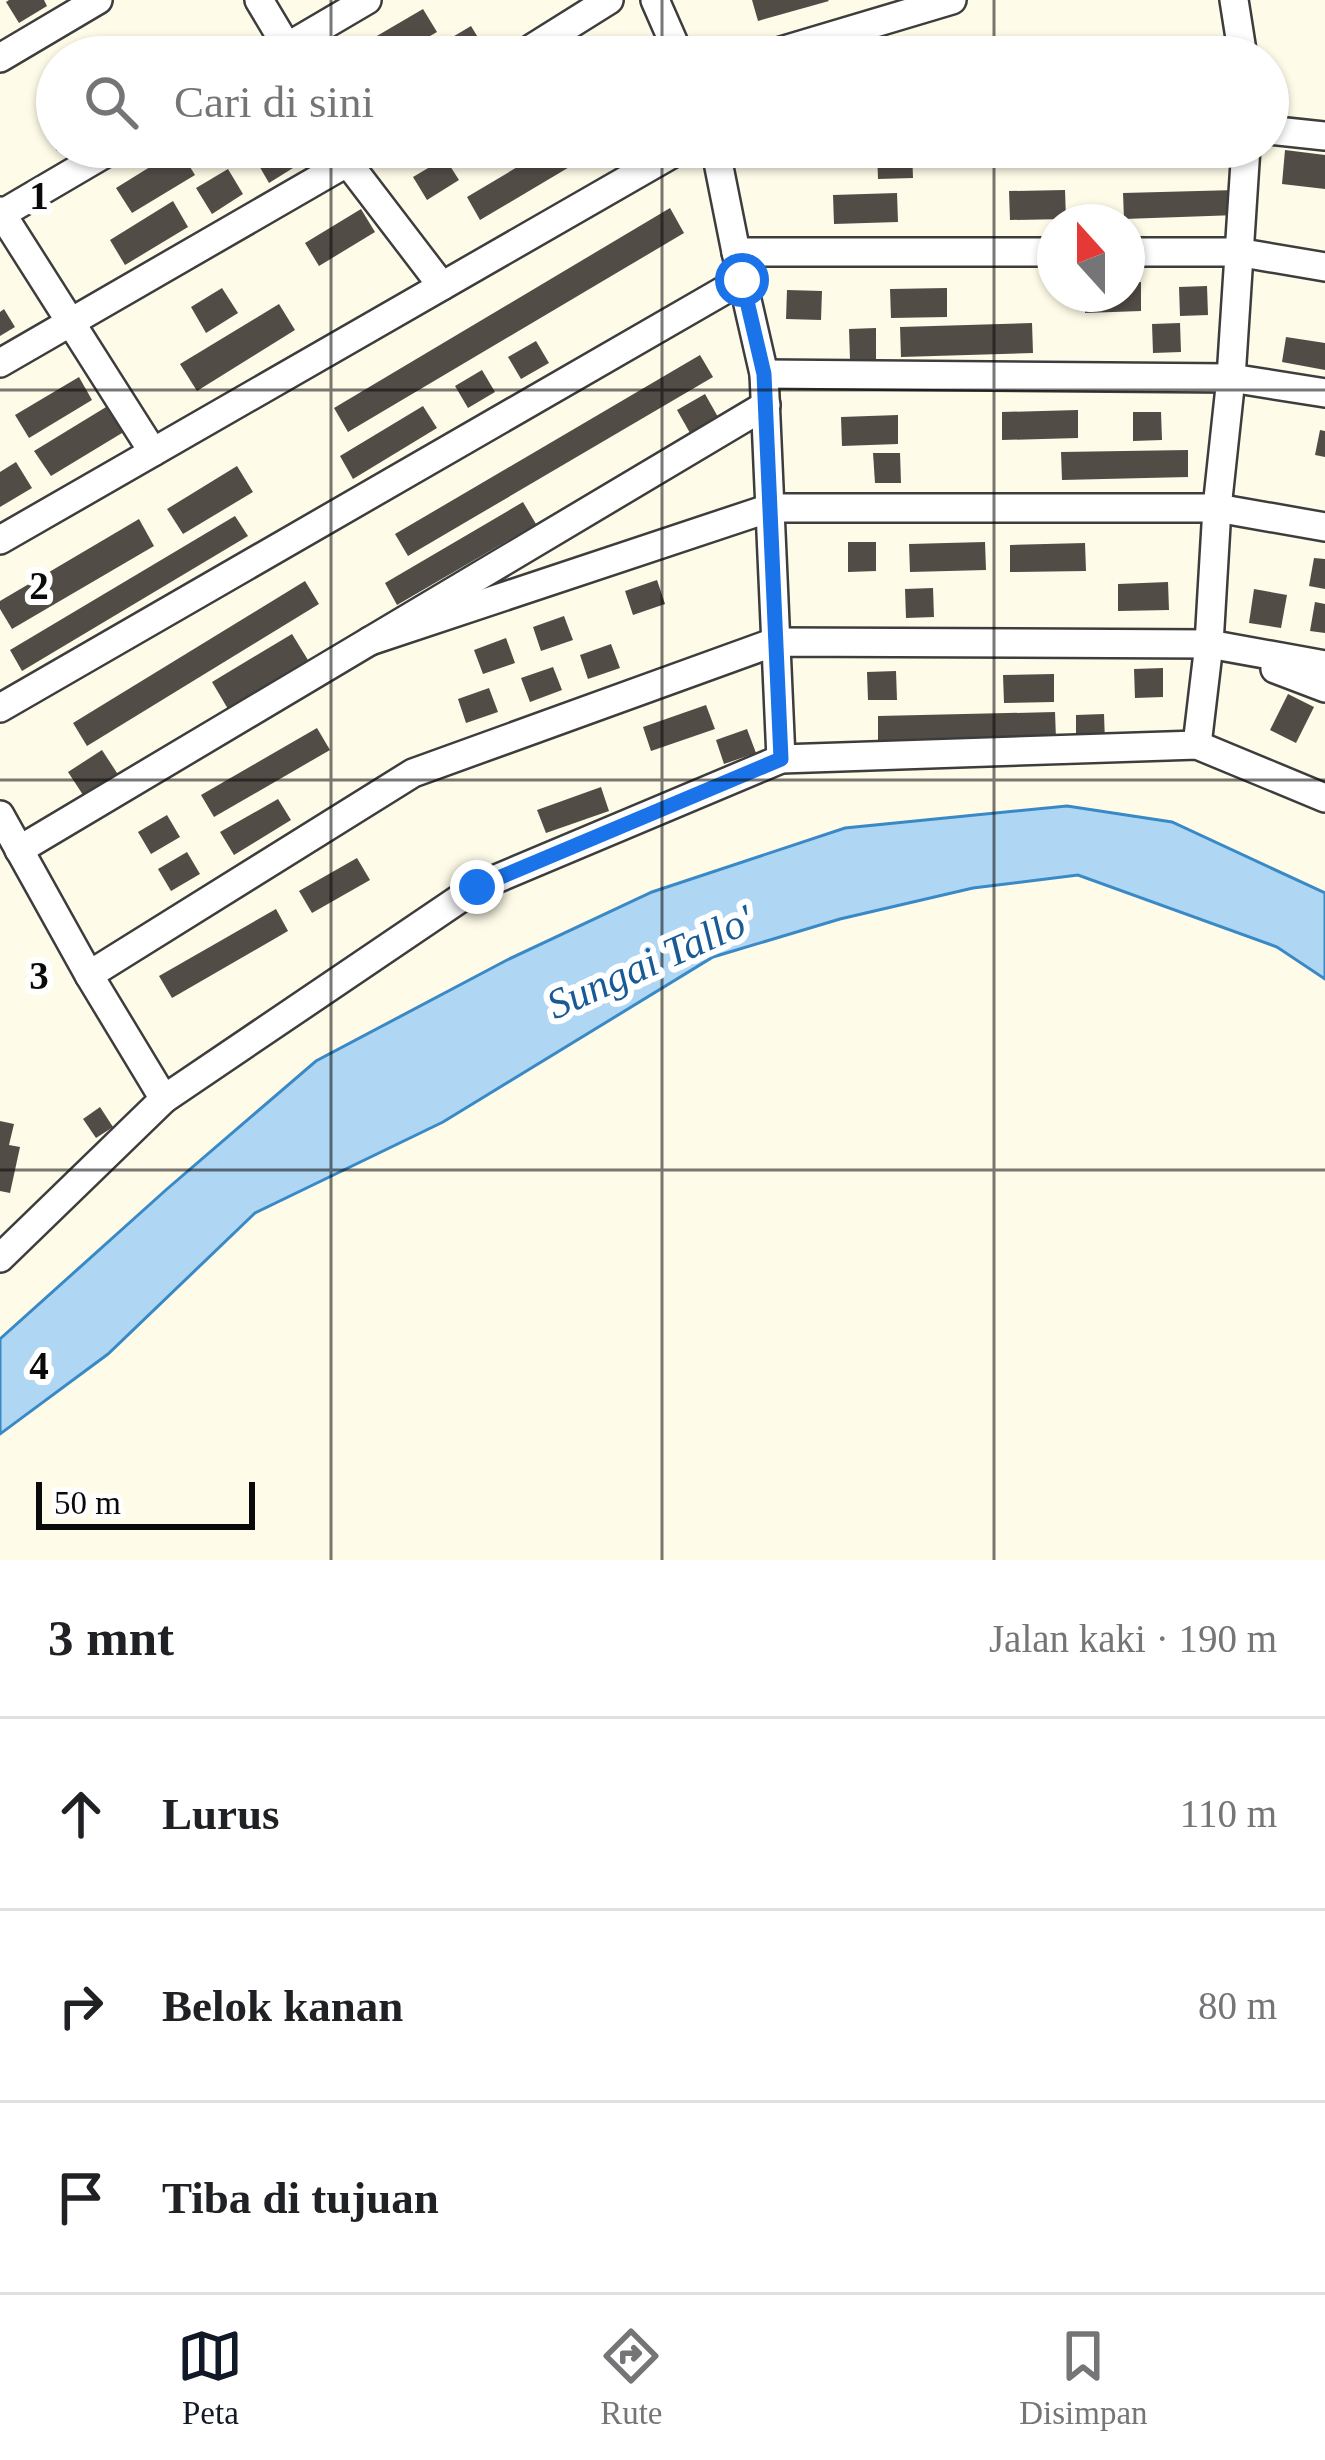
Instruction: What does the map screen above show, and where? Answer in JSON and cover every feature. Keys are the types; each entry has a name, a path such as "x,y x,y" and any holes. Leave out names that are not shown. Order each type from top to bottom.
{"street":[{"path":"37,36 98,0"},
{"path":"259,0 276,36"},
{"path":"312,36 367,0"},
{"path":"552,36 609,0"},
{"path":"655,0 671,36"},
{"path":"831,36 952,0"},
{"path":"1234,0 1240,36"},
{"path":"0,58 36,37"},
{"path":"1289,132 1325,136"},
{"path":"79,168 0,213 153,452"},
{"path":"0,363 323,168"},
{"path":"354,168 442,286"},
{"path":"0,540 647,168"},
{"path":"720,168 764,374 781,759"},
{"path":"1197,745 1231,378 1244,168"},
{"path":"1145,252 1238,252 1325,267"},
{"path":"0,708 739,266 1037,253"},
{"path":"764,374 1231,378 1325,393"},
{"path":"19,850 766,405"},
{"path":"370,641 770,508 1217,508 1325,526"},
{"path":"89,975 413,773 776,642 1209,644 1325,665"},
{"path":"1209,644 1325,688"},
{"path":"0,1258 164,1099 477,887 781,759 1197,745 1325,798"},
{"path":"0,815 164,1099"}],"water":[{"name":"Sungai Tallo'","path":"1067,806 1172,822 1325,893 1325,979 1277,947 1078,875 973,888 840,919 713,957 443,1122 255,1213 108,1354 0,1434 0,1339 316,1061 507,960 652,892 845,828"}],"building":[{"path":"9,0 44,0 47,6 19,23"},
{"path":"752,0 828,0 829,1 758,21"},
{"path":"423,9 437,32 430,36 377,36"},
{"path":"471,26 477,36 454,36"},
{"path":"1289,150 1325,155 1325,189 1282,184"},
{"path":"148,168 191,168 195,175 132,213 116,188"},
{"path":"260,168 293,168 269,183"},
{"path":"428,168 451,168 459,180 427,200 413,177"},
{"path":"516,168 568,168 480,220 467,197"},
{"path":"878,168 913,168 913,178 878,179"},
{"path":"228,169 243,194 212,214 196,188"},
{"path":"1065,190 1065,204 1037,204 1037,220 1010,220 1009,191"},
{"path":"1236,190 1237,215 1145,218 1145,204 1123,204 1123,193"},
{"path":"897,193 898,222 834,224 833,195"},
{"path":"173,201 188,227 125,265 110,240"},
{"path":"670,208 684,233 348,432 334,408"},
{"path":"361,209 375,232 319,266 305,243"},
{"path":"1207,286 1208,315 1180,316 1179,287"},
{"path":"222,288 238,313 206,333 191,307"},
{"path":"947,288 947,317 891,318 890,289"},
{"path":"787,290 822,291 821,320 786,319"},
{"path":"279,304 295,330 197,391 180,364"},
{"path":"4,309 15,327 0,336 0,312"},
{"path":"1032,323 1033,353 901,357 900,327"},
{"path":"1180,323 1181,352 1153,353 1152,324"},
{"path":"876,328 876,359 850,359 849,329"},
{"path":"1286,337 1325,343 1325,370 1282,362"},
{"path":"536,341 549,363 521,379 508,357"},
{"path":"700,355 713,377 408,556 395,534"},
{"path":"482,370 495,392 468,408 455,386"},
{"path":"79,377 92,400 29,438 15,415"},
{"path":"705,394 718,417 690,433 677,410"},
{"path":"111,404 127,430 51,476 34,451"},
{"path":"423,406 437,428 353,479 340,456"},
{"path":"1078,410 1078,438 1002,440 1002,412"},
{"path":"1133,412 1161,412 1162,440 1133,441"},
{"path":"898,415 898,444 842,446 841,417"},
{"path":"1320,430 1325,431 1325,457 1315,455"},
{"path":"1188,450 1188,477 1062,480 1061,452"},
{"path":"873,453 900,453 901,483 875,483"},
{"path":"16,462 32,488 0,507 0,472"},
{"path":"237,466 253,492 183,534 167,509"},
{"path":"523,502 536,524 397,605 385,583"},
{"path":"235,516 248,536 22,671 10,650"},
{"path":"139,519 154,546 12,629 0,601"},
{"path":"848,542 876,542 876,571 848,572"},
{"path":"985,542 986,570 910,572 909,544"},
{"path":"1085,543 1086,571 1010,572 1010,545"},
{"path":"1314,558 1325,559 1325,589 1309,586"},
{"path":"657,580 665,604 633,615 625,591"},
{"path":"305,581 319,604 87,746 73,723"},
{"path":"1168,582 1169,610 1118,611 1118,584"},
{"path":"933,588 934,617 906,618 905,589"},
{"path":"1254,589 1287,595 1281,628 1249,623"},
{"path":"1315,602 1325,604 1325,633 1310,631"},
{"path":"564,616 573,640 541,651 533,627"},
{"path":"292,634 308,660 228,709 212,682"},
{"path":"506,638 515,663 483,674 474,650"},
{"path":"611,644 620,668 588,679 580,655"},
{"path":"553,667 562,690 530,702 521,678"},
{"path":"1163,668 1163,697 1135,698 1134,669"},
{"path":"896,671 897,700 868,700 867,672"},
{"path":"1054,674 1054,702 1004,703 1003,675"},
{"path":"489,688 498,712 466,723 458,699"},
{"path":"1288,694 1314,707 1296,743 1270,730"},
{"path":"706,705 715,729 651,751 643,727"},
{"path":"1055,712 1056,739 878,743 878,716"},
{"path":"1104,714 1105,742 1076,743 1076,715"},
{"path":"317,728 330,750 214,817 201,795"},
{"path":"747,729 756,753 724,764 716,740"},
{"path":"102,750 119,776 85,798 68,772"},
{"path":"601,787 609,811 546,833 537,810"},
{"path":"278,799 291,820 234,855 220,832"},
{"path":"167,815 180,837 151,854 138,832"},
{"path":"187,852 200,874 171,891 158,869"},
{"path":"357,858 370,880 312,913 299,891"},
{"path":"276,909 288,931 172,998 159,976"},
{"path":"100,1107 113,1127 96,1138 83,1119"},
{"path":"0,1121 14,1124 9,1145 20,1147 10,1193 0,1191"}],"route":[{"path":"477,887 781,759 764,374 742,280"}]}
